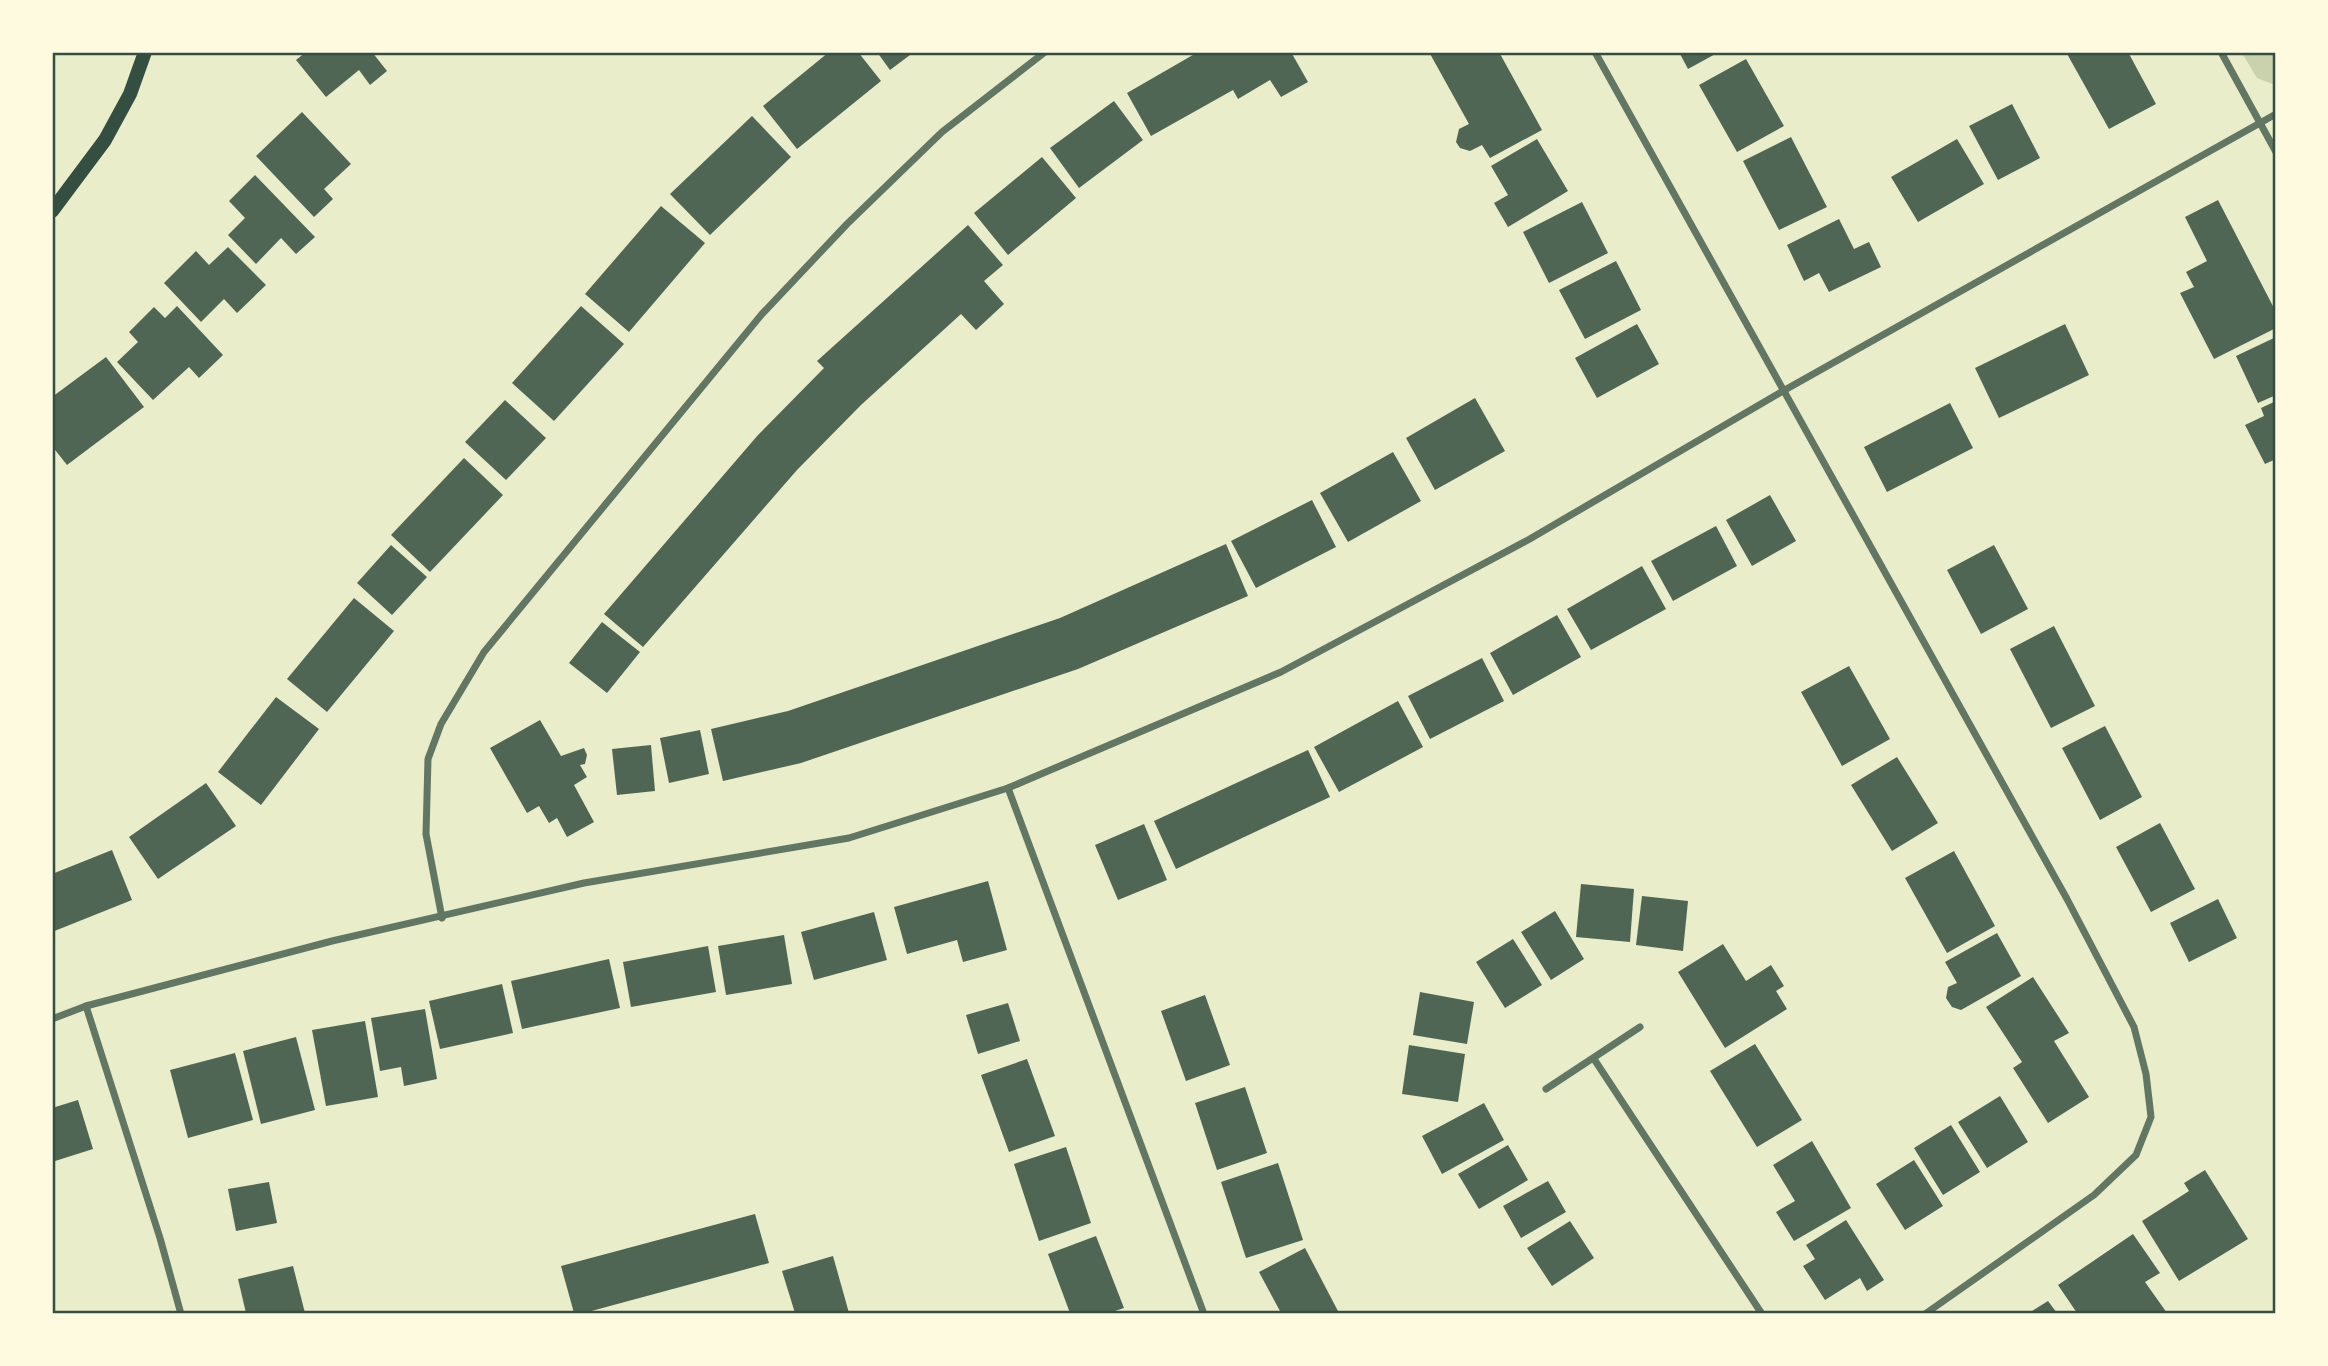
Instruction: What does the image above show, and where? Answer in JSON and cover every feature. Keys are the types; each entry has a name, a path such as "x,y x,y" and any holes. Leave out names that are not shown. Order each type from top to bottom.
{"main road":[{"path":"52,211 105,140 130,94 145,52"}],"street":[{"path":"442,918 426,834 428,760 441,724 484,652 762,314 847,224 942,132 1045,52"},
{"path":"1595,52 2067,899 2134,1027 2146,1074 2151,1117 2136,1155 2094,1195 1925,1314"},
{"path":"2221,52 2276,152"},
{"path":"52,1019 86,1006 332,941 442,918 584,883 849,838 1008,788 1281,672 1528,540 1783,391 2276,114"},
{"path":"1008,788 1204,1314"},
{"path":"86,1006 160,1238 181,1314"},
{"path":"1546,1089 1640,1027"},
{"path":"1594,1059 1762,1314"}],"green space":[{"path":"2242,53 2275,53 2275,85 2257,78"}],"building":[{"path":"306,52 372,52 387,71 370,85 359,70 326,97 296,60"},
{"path":"829,52 858,52 881,81 797,149 763,106"},
{"path":"877,52 914,52 890,70"},
{"path":"1198,52 1291,52 1308,82 1281,97 1270,80 1238,99 1233,90 1151,136 1127,93"},
{"path":"1429,52 1499,52 1542,130 1490,158 1482,145 1470,151 1460,148 1456,142 1459,129 1469,124"},
{"path":"1679,52 1719,52 1688,69"},
{"path":"2066,52 2128,52 2156,104 2109,129"},
{"path":"1746,59 1784,126 1737,152 1699,85"},
{"path":"1114,101 1143,140 1079,188 1050,148"},
{"path":"2012,104 2040,158 1998,180 1969,126"},
{"path":"302,112 351,164 324,189 333,199 314,217 256,156"},
{"path":"752,116 791,157 710,235 670,194"},
{"path":"1791,137 1827,207 1779,230 1743,161"},
{"path":"1537,139 1568,191 1508,227 1494,203 1508,195 1491,166"},
{"path":"1957,139 1984,184 1918,222 1891,177"},
{"path":"1042,157 1076,198 1008,255 974,213"},
{"path":"255,175 315,237 296,254 281,238 256,264 228,235 245,218 229,201"},
{"path":"2218,200 2276,312 2276,328 2214,359 2180,293 2194,287 2186,272 2207,261 2185,217"},
{"path":"1582,202 1608,253 1549,283 1523,232"},
{"path":"661,206 705,243 629,332 585,294"},
{"path":"1839,219 1854,249 1869,242 1881,267 1829,292 1819,273 1804,281 1787,245"},
{"path":"968,225 1003,265 984,281 1004,304 976,330 961,314 861,405 797,470 643,647 604,614 758,435 824,368 817,361"},
{"path":"228,247 266,285 237,313 224,299 201,322 164,283 196,251 209,265"},
{"path":"1616,261 1641,310 1585,339 1559,290"},
{"path":"177,306 223,355 199,378 189,367 153,400 117,362 138,342 129,332 154,307 165,318"},
{"path":"581,306 624,344 554,421 512,383"},
{"path":"1637,324 1659,364 1597,398 1575,358"},
{"path":"2065,324 2089,375 1999,418 1975,368"},
{"path":"2276,337 2276,395 2258,403 2236,356"},
{"path":"106,357 144,407 67,465 52,446 52,397"},
{"path":"1475,398 1505,451 1435,490 1406,438"},
{"path":"505,400 546,438 506,480 465,442"},
{"path":"2276,401 2276,459 2265,464 2245,425 2264,416 2261,408"},
{"path":"1950,403 1973,448 1887,492 1864,447"},
{"path":"1393,452 1421,501 1348,542 1320,493"},
{"path":"464,458 503,495 430,572 391,535"},
{"path":"1770,495 1796,541 1752,566 1726,520"},
{"path":"1312,500 1336,547 1256,588 1231,541"},
{"path":"1716,526 1737,566 1673,601 1651,561"},
{"path":"1226,544 1248,596 1078,669 801,763 723,781 711,729 788,711 1060,618"},
{"path":"391,545 427,577 392,615 357,583"},
{"path":"1994,545 2028,609 1981,634 1947,570"},
{"path":"1642,566 1666,609 1591,650 1567,609"},
{"path":"354,598 394,631 327,712 287,679"},
{"path":"1557,615 1581,657 1513,695 1490,653"},
{"path":"602,622 640,652 607,693 569,663"},
{"path":"2054,626 2095,706 2051,728 2010,649"},
{"path":"1482,658 1504,701 1430,739 1408,696"},
{"path":"1849,666 1890,739 1842,766 1801,692"},
{"path":"276,697 319,729 261,805 218,772"},
{"path":"1398,701 1423,747 1339,792 1314,747"},
{"path":"540,720 561,756 584,748 587,755 585,764 580,765 587,777 574,785 594,822 567,837 557,818 549,823 539,806 527,813 490,748"},
{"path":"2105,726 2142,797 2100,820 2062,748"},
{"path":"700,730 709,774 669,783 660,738"},
{"path":"651,745 655,791 617,795 612,749"},
{"path":"1308,750 1330,797 1176,869 1154,821"},
{"path":"1897,757 1938,823 1892,851 1851,785"},
{"path":"206,783 236,826 158,879 129,837"},
{"path":"2160,823 2195,889 2151,912 2116,847"},
{"path":"1144,824 1167,880 1118,900 1095,845"},
{"path":"112,850 132,900 52,932 52,874"},
{"path":"1954,851 1995,926 1947,953 1905,878"},
{"path":"988,881 1007,950 963,962 957,940 907,954 894,907"},
{"path":"1581,884 1634,889 1630,942 1576,937"},
{"path":"1642,896 1688,901 1683,951 1636,945"},
{"path":"2218,899 2237,938 2189,962 2170,923"},
{"path":"1555,911 1584,959 1551,980 1521,932"},
{"path":"874,912 887,960 814,980 801,932"},
{"path":"1997,933 2021,976 1961,1010 1952,1007 1946,998 1948,987 1957,983 1945,962"},
{"path":"784,935 792,984 726,995 718,946"},
{"path":"1513,939 1542,985 1505,1008 1476,962"},
{"path":"1723,944 1746,981 1771,965 1784,986 1776,991 1787,1009 1725,1048 1678,972"},
{"path":"708,946 716,992 631,1007 623,962"},
{"path":"609,959 620,1008 522,1029 511,981"},
{"path":"2033,977 2069,1033 2054,1041 2089,1097 2048,1123 2013,1068 2022,1062 1986,1007"},
{"path":"502,984 513,1033 440,1049 429,1001"},
{"path":"1420,992 1474,1002 1467,1044 1413,1035"},
{"path":"1205,995 1230,1065 1186,1081 1161,1011"},
{"path":"1008,1003 1020,1041 978,1054 966,1015"},
{"path":"425,1009 437,1079 404,1086 401,1067 380,1071 371,1018"},
{"path":"365,1021 378,1097 326,1106 312,1030"},
{"path":"296,1037 315,1110 261,1124 243,1051"},
{"path":"1755,1044 1802,1120 1757,1147 1710,1071"},
{"path":"1409,1045 1465,1054 1458,1102 1402,1094"},
{"path":"235,1053 253,1120 188,1138 170,1070"},
{"path":"1027,1059 1055,1136 1009,1152 981,1075"},
{"path":"1245,1087 1267,1153 1217,1170 1195,1103"},
{"path":"2000,1096 2028,1142 1987,1168 1958,1122"},
{"path":"78,1100 93,1149 52,1162 52,1108"},
{"path":"1484,1103 1504,1140 1442,1174 1422,1136"},
{"path":"1951,1125 1980,1172 1943,1195 1914,1148"},
{"path":"1812,1141 1851,1208 1794,1241 1776,1212 1795,1201 1773,1165"},
{"path":"1508,1145 1528,1180 1479,1209 1458,1174"},
{"path":"1066,1147 1091,1223 1039,1241 1014,1164"},
{"path":"1914,1160 1943,1206 1905,1230 1876,1184"},
{"path":"1278,1163 1303,1240 1246,1258 1221,1182"},
{"path":"2205,1170 2248,1239 2179,1281 2142,1221 2189,1191 2184,1183"},
{"path":"1548,1181 1566,1212 1521,1238 1503,1206"},
{"path":"269,1182 277,1223 236,1231 228,1189"},
{"path":"755,1214 769,1263 584,1313 574,1313 561,1266"},
{"path":"1846,1220 1884,1280 1867,1291 1860,1278 1825,1300 1803,1266 1815,1259 1806,1245"},
{"path":"1570,1221 1594,1258 1552,1286 1527,1248"},
{"path":"2133,1234 2160,1273 2145,1282 2167,1313 2077,1313 2058,1285"},
{"path":"1096,1236 1124,1308 1109,1313 1070,1313 1048,1254"},
{"path":"1305,1248 1339,1313 1281,1313 1259,1272"},
{"path":"833,1256 849,1313 795,1313 782,1271"},
{"path":"293,1266 305,1313 246,1313 238,1279"},
{"path":"2048,1301 2057,1313 2029,1313"}]}
